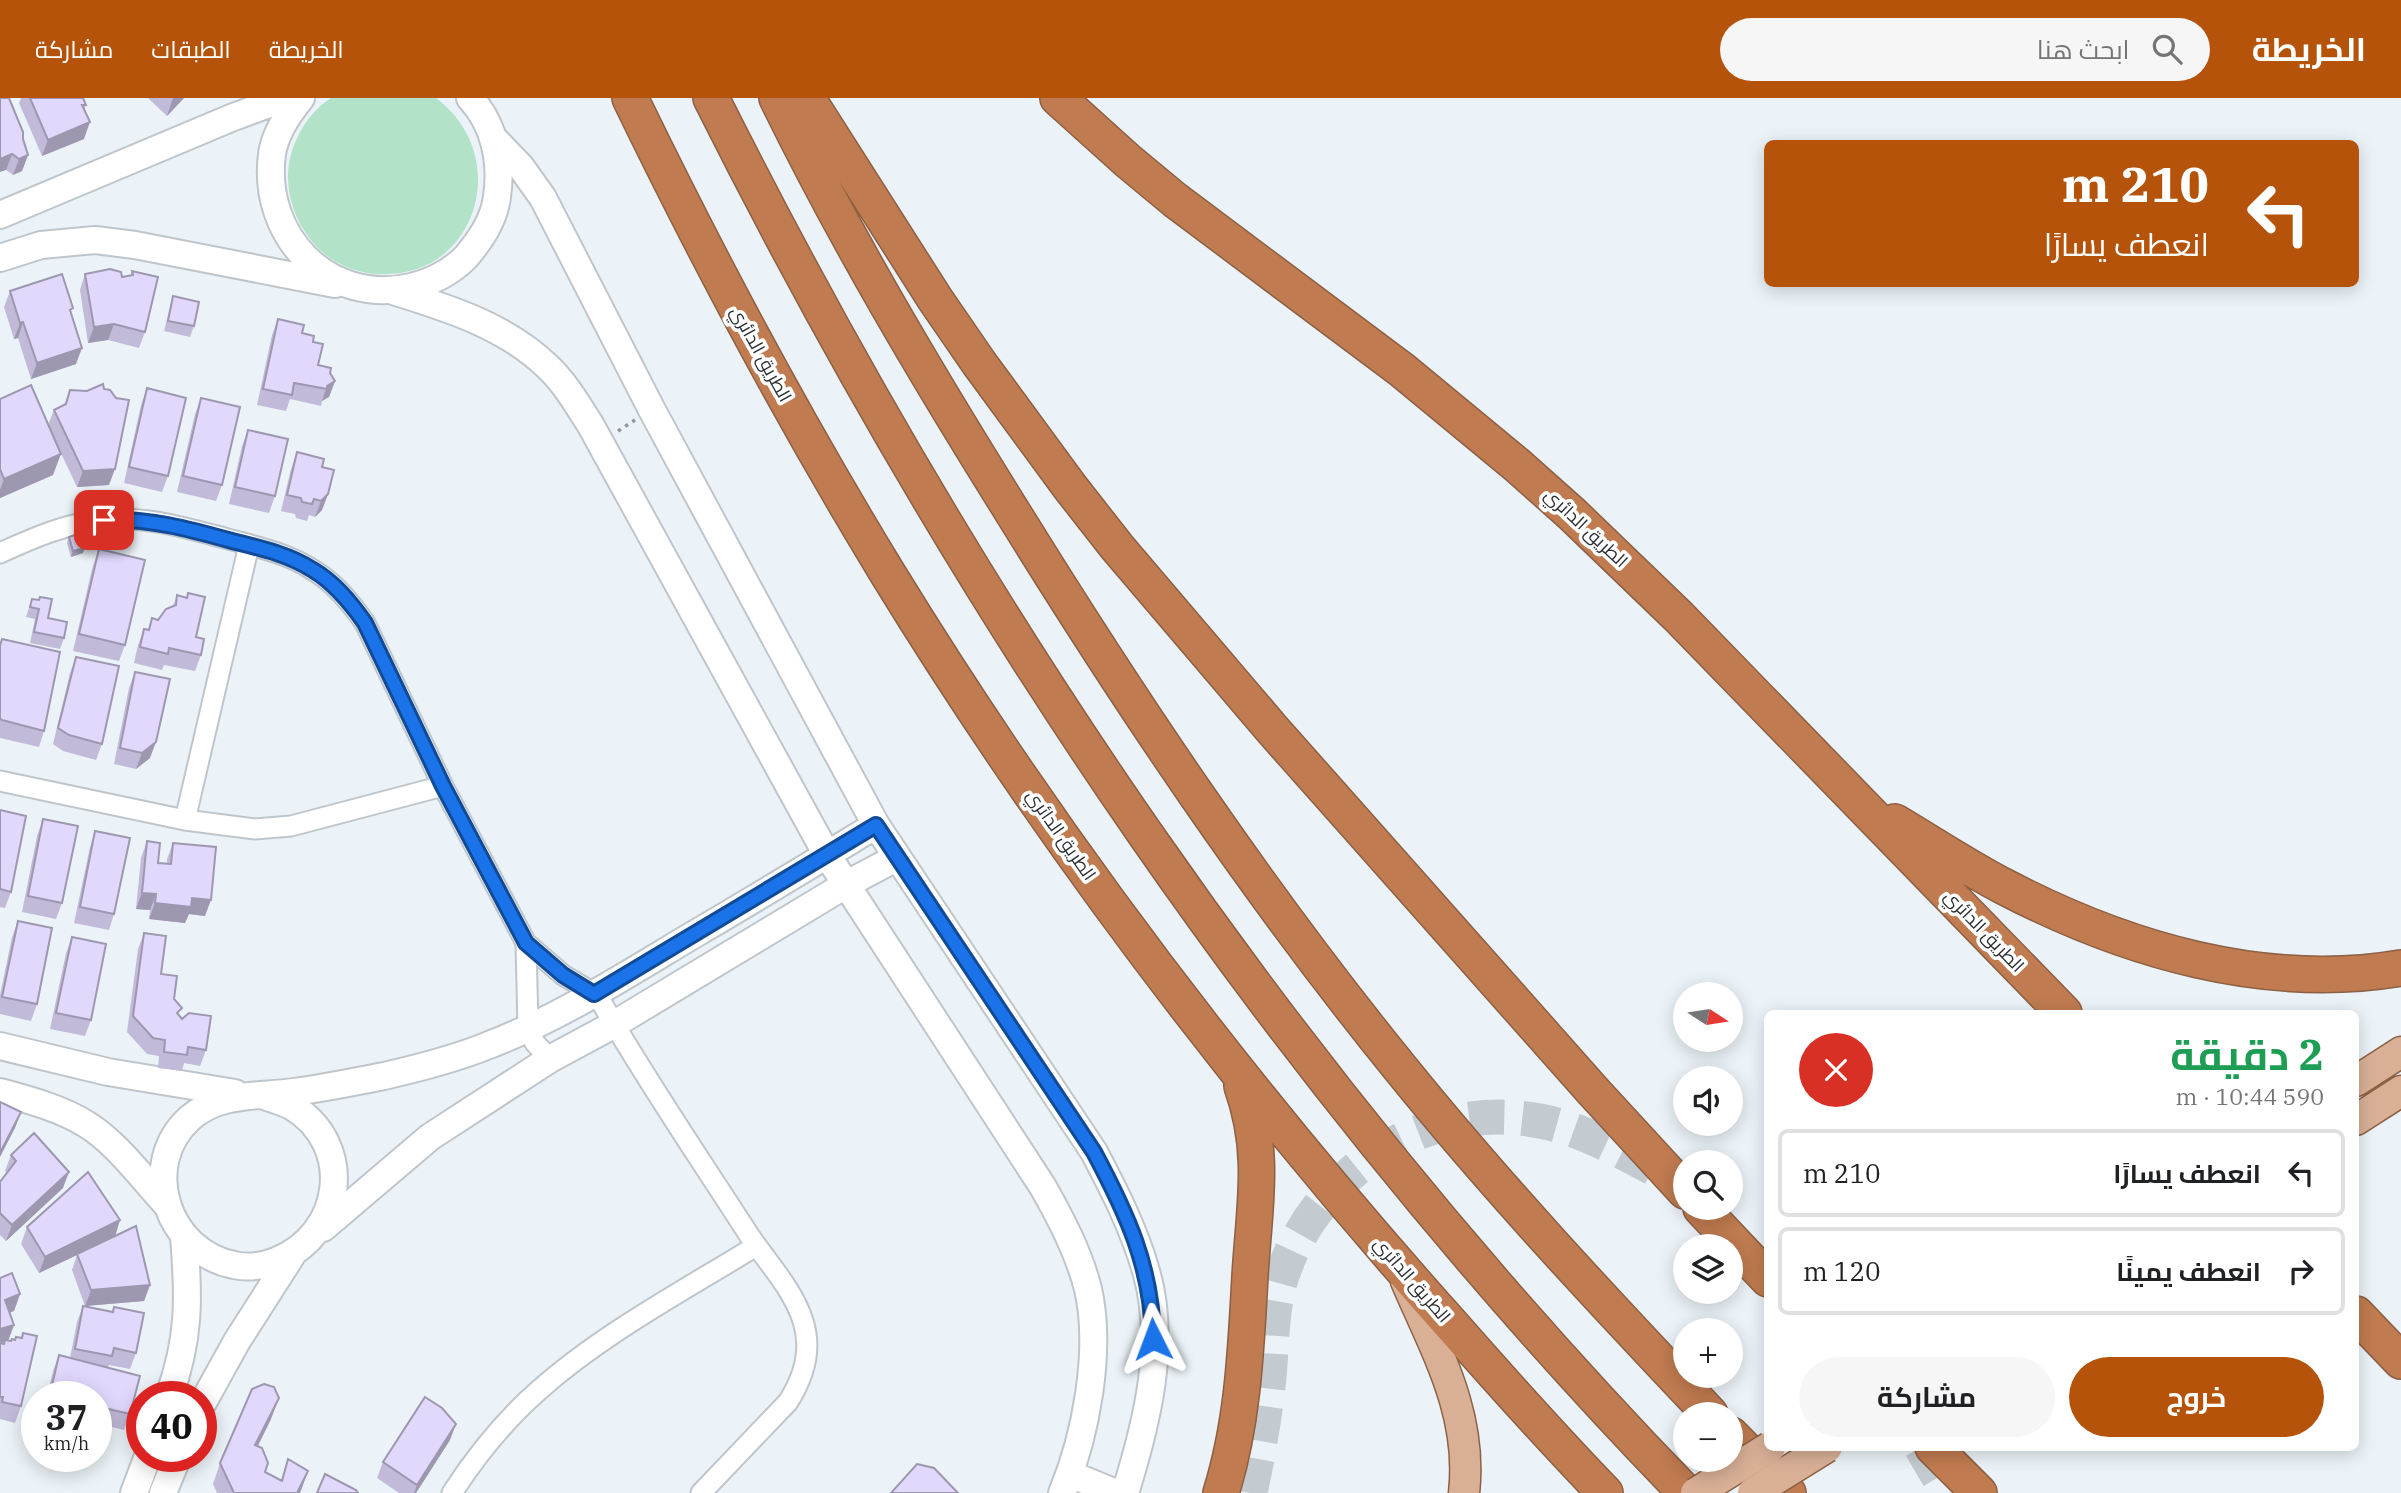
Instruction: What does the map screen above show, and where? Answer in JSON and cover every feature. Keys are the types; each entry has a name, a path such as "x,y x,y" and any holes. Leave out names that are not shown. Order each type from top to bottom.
{"highway":[{"name":"الطريق الدائري","path":"630,98 758,349 888,575 1063,839 1236,1070 1401,1268 1515,1397 1605,1493"},
{"path":"711,98 802,275 941,521 1045,688 1155,850 1271,1009 1408,1182 1522,1316 1686,1493"},
{"path":"777,98 876,283 980,459 1120,681 1240,857 1346,1000 1458,1138 1576,1271 1699,1402"},
{"path":"807,98 971,352 1109,537 1288,747 1673,1178"},
{"name":"الطريق الدائري","path":"1058,98 1128,162 1175,200 1344,324 1517,465 1679,617 2061,1010"},
{"path":"1853,796 2003,886 2075,920 2149,947 2226,966 2260,971 2328,974 2401,968"},
{"path":"1221,1493 1240,1405 1258,1199 1252,1120 1236,1070"},
{"path":"1712,1220 1764,1275"},
{"path":"2359,1317 2401,1361"},
{"path":"1743,1447 1788,1493"},
{"path":"1937,1451 1979,1493"}],"main road":[{"path":"2359,1079 2401,1052"},
{"path":"2359,1118 2401,1091"},
{"path":"1401,1268 1459,1408 1466,1454 1464,1493"},
{"path":"1696,1493 1764,1451"},
{"path":"1754,1493 1821,1451"}],"street":[{"path":"0,215 285,98"},
{"path":"301,98 285,119 272,152 270,186 279,220 296,250 322,273 354,287"},
{"path":"473,100 495,140 521,167 543,198 652,410 876,825 1094,1152 1118,1198 1147,1273 1153,1317 1149,1404 1125,1493"},
{"path":"393,291 427,283 457,266 480,240 495,209 499,186 495,140"},
{"path":"0,258 41,245 96,240 354,287 393,291 469,317 501,333 548,367 568,390 600,442 827,855 1043,1187 1064,1224 1088,1289 1093,1361 1088,1399 1066,1483 1116,1493"},
{"path":"0,553 62,528 104,520 126,519 169,524 293,559 315,570 351,603 365,623 443,786 526,943 563,975 594,994 797,1306 803,1321 807,1338 803,1372 788,1402 701,1493"},
{"path":"185,820 249,545"},
{"path":"0,781 185,820 255,829 292,826 443,786"},
{"path":"292,1255 264,1266 235,1266 207,1256 184,1237 173,1221 166,1204 163,1173 171,1144 189,1119 197,1113 214,1102 336,1086 441,1062 490,1045 594,994 876,825"},
{"path":"215,1381 292,1255 430,1137 550,1059 613,1025 846,884 896,858"},
{"path":"526,943 528,1028 535,1043 550,1059"},
{"path":"0,1046 108,1072 254,1095 292,1106 314,1125 329,1150 334,1179 330,1208 316,1234"},
{"path":"0,1092 62,1112 87,1124 108,1141 166,1204"},
{"path":"175,1381 186,1335 188,1297 184,1237"},
{"path":"452,1493 503,1426 536,1392 564,1369 756,1246"},
{"path":"134,1493 142,1472"},
{"path":"163,1493 172,1472"}],"path":[{"path":"600,442 652,410"}],"green space":[{"path":"331,98 436,98 460,122 474,151 478,181 473,210 460,236 440,257 412,271 370,273 355,270 333,260 307,235 297,218 291,199 288,168 299,133 313,113"}],"building":[{"path":"0,98 9,98 23,132 28,155 19,159 12,154 0,159"},
{"path":"30,98 83,98 86,105 82,105 90,122 48,140"},
{"path":"110,269 121,272 122,277 133,275 132,271 158,277 145,332 114,324 94,327 85,274"},
{"path":"62,274 82,348 37,363 10,291"},
{"path":"173,296 199,302 194,326 168,321"},
{"path":"278,319 304,325 302,333 314,336 313,342 323,344 318,365 331,368 330,373 335,381 327,386 327,389 294,383 292,395 263,389"},
{"path":"103,384 104,389 110,390 116,398 129,400 115,469 83,471 54,410 66,404 70,390 87,391"},
{"path":"31,385 61,454 4,479 0,469 0,399"},
{"path":"147,388 186,398 168,476 129,467"},
{"path":"201,398 240,407 222,485 183,476"},
{"path":"248,430 288,439 275,496 235,487"},
{"path":"297,452 324,459 322,467 334,470 328,494 321,501 314,499 312,504 287,495"},
{"path":"81,533 85,548 73,551 69,537"},
{"path":"99,549 145,560 125,645 79,634"},
{"path":"188,593 205,597 196,637 204,639 201,655 169,648 168,654 140,647 144,629 149,630 152,618 158,620 166,609 176,605 177,595 187,598"},
{"path":"40,597 52,599 48,618 67,622 64,638 34,632 39,609 30,607 32,599 39,600"},
{"path":"2,639 60,652 44,731 0,719"},
{"path":"76,657 119,666 102,744 69,735 58,728"},
{"path":"135,672 170,679 156,742 142,753 120,748"},
{"path":"0,810 26,816 11,892 0,889"},
{"path":"43,819 78,826 62,903 28,896"},
{"path":"95,831 130,838 114,914 80,907"},
{"path":"147,841 160,843 158,863 171,864 173,843 216,847 211,900 192,898 191,907 155,903 156,894 142,893"},
{"path":"18,921 52,928 37,1004 2,997"},
{"path":"144,933 166,936 161,974 177,976 174,999 182,1008 177,1013 182,1019 189,1013 211,1016 206,1050 188,1047 187,1055 164,1052 165,1040 153,1038 133,1016"},
{"path":"72,937 106,944 91,1020 56,1013"},
{"path":"0,1102 21,1112 0,1153"},
{"path":"34,1133 69,1172 12,1225 0,1213 0,1182 16,1161 11,1155"},
{"path":"88,1172 120,1220 45,1257 27,1227"},
{"path":"136,1226 150,1285 91,1290 77,1254"},
{"path":"12,1273 20,1294 5,1300 14,1325 0,1329 0,1278"},
{"path":"83,1306 113,1312 114,1307 144,1313 136,1353 114,1348 112,1356 75,1349"},
{"path":"23,1333 37,1336 27,1381 21,1381 21,1406 2,1402 3,1397 0,1397 0,1343 15,1340 16,1337 22,1338"},
{"path":"59,1355 140,1376 139,1381 126,1381 126,1413 112,1410 112,1381 53,1381"},
{"path":"264,1384 274,1387 279,1398 255,1445 262,1448 268,1463 265,1472 282,1481 288,1459 308,1471 297,1493 234,1493 220,1463 252,1389"},
{"path":"425,1397 442,1408 456,1424 417,1485 383,1462"},
{"path":"917,1464 934,1468 958,1493 891,1493"},
{"path":"325,1474 356,1490 358,1493 317,1493"}],"tunnel":[{"path":"1250,1493 1265,1406 1273,1318 1280,1282 1296,1243 1319,1207 1347,1177 1380,1152 1416,1133 1456,1121 1497,1117 1557,1125 1608,1145 1672,1178"},
{"path":"1923,1451 1948,1493"}],"route":[{"path":"104,520 148,520 270,550 315,570 334,585 365,623 443,786 526,943 563,975 594,994 876,825 1094,1152 1118,1198 1147,1273 1153,1339"}]}
